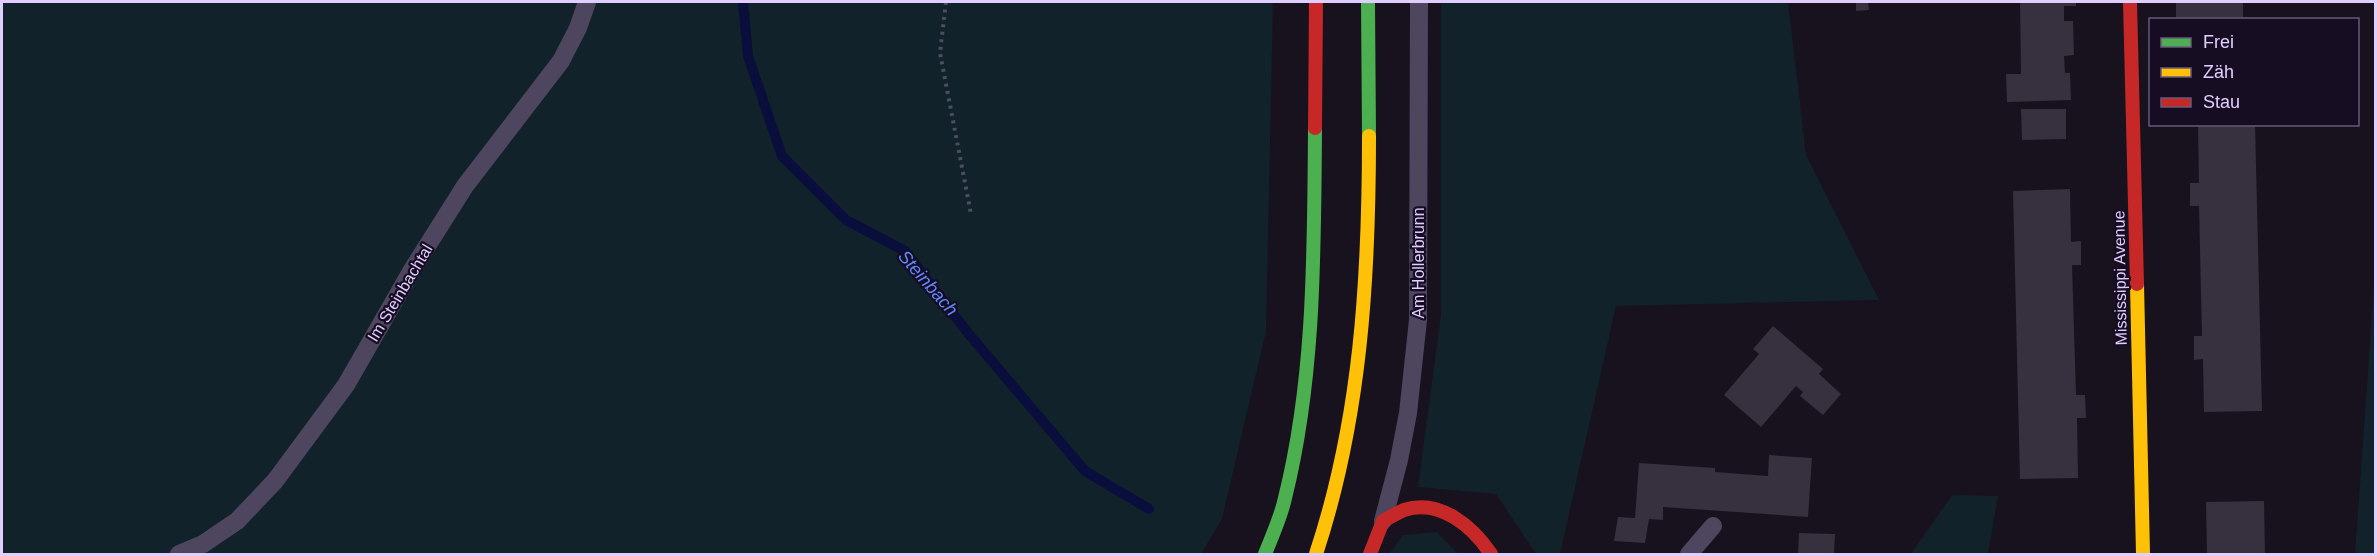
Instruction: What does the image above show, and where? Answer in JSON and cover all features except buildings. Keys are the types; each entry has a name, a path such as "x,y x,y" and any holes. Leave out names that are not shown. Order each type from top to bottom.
{"main road":[{"path":"1265,555 1285,500 1300,418 1310,327 1314,234 1316,2"},
{"path":"1316,555 1344,455 1355,394 1362,333 1369,192 1368,2"},
{"name":"Mississippi Avenue","path":"2130,2 2144,555"},
{"path":"1370,555 1383,521 1407,509 1431,507 1452,515 1474,531 1491,555"}],"lane":[{"name":"Im Steinbachtal","path":"179,555 203,544 237,521 282,471 345,385 412,270 465,186 561,62 578,28 587,2"},
{"name":"Am Hollerbrunn","path":"1383,521 1399,460 1408,413 1418,320 1419,2"},
{"path":"1689,555 1713,526"}],"path":[{"path":"945,2 940,53 970,214"}],"shaded area":[{"path":"2,2 1273,2 1266,331 1222,519 1201,554 2,554"},
{"path":"1441,2 1788,2 1806,155 1879,300 1616,306 1560,554 1536,554 1496,494 1418,487 1441,315"},
{"path":"2375,273 2375,554 2355,554"},
{"path":"1952,495 1998,496 1988,554 1911,554"},
{"path":"1437,532 1458,554 1389,554 1403,535"}],"waterway":[{"name":"Steinbach","path":"743,2 748,56 782,156 846,220 905,251 968,333 1085,471 1149,509"}],"traffic: fast":[{"path":"1368,2 1369,136"},
{"path":"1265,554 1283,505 1295,453 1302,407 1311,314 1315,128"}],"traffic: slow":[{"path":"1316,554 1331,503 1353,399 1364,295 1369,136"},
{"path":"2137,284 2143,554"}],"traffic: jam":[{"path":"1315,128 1316,2"},
{"path":"2130,2 2137,284"},
{"path":"1370,554 1383,521 1404,510 1417,507 1430,508 1454,517 1475,534 1491,554"}]}
